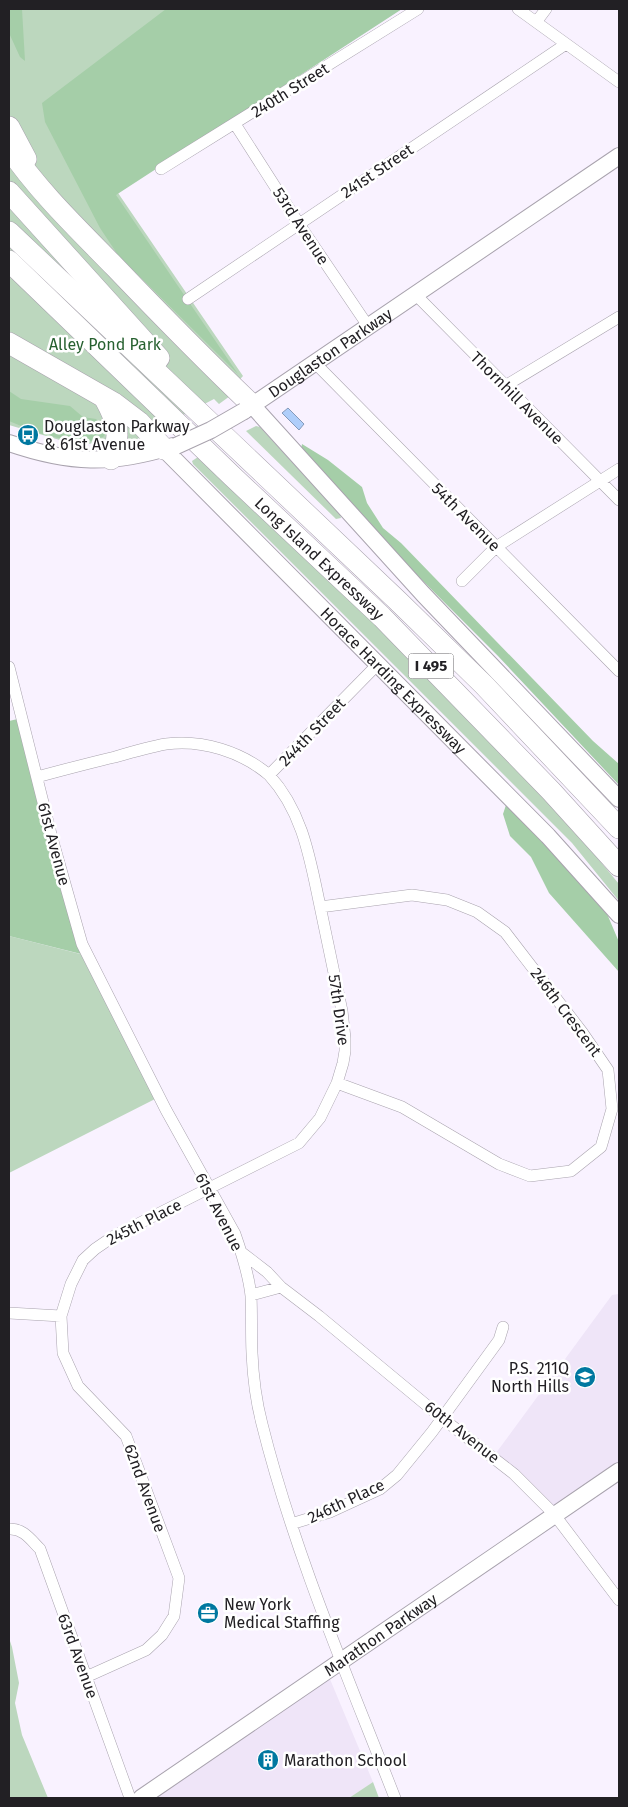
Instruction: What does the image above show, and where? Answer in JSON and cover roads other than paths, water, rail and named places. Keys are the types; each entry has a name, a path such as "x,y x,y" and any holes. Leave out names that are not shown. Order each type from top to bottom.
{"highway":[{"path":"9,127 32,169 82,233"},
{"path":"9,148 26,173 248,408"},
{"path":"9,192 120,313 249,459"},
{"name":"Long Island Expressway","path":"9,232 477,678 619,828"},
{"name":"Long Island Expressway","path":"9,261 232,476 382,617 551,790 619,866"},
{"path":"9,279 232,476"},
{"path":"9,343 105,398 170,447"},
{"path":"105,398 115,417 118,437 111,459"}],"main road":[{"name":"Douglaston Parkway","path":"9,443 39,454 67,459 111,459 137,456 170,447 211,430 248,408 619,156"},
{"path":"248,408 619,799"},
{"name":"Horace Harding Expressway","path":"170,447 378,664 548,836 619,915"},
{"name":"Marathon Parkway","path":"141,1798 619,1471"}],"street":[{"name":"240th Street","path":"161,169 418,9"},
{"path":"518,9 619,82"},
{"path":"537,21 546,9"},
{"name":"241st Street","path":"188,300 566,44"},
{"name":"53rd Avenue","path":"235,124 299,224 368,326"},
{"name":"Thornhill Avenue","path":"416,295 619,500"},
{"path":"506,386 619,317"},
{"name":"54th Avenue","path":"314,362 619,670"},
{"path":"462,581 496,546 619,468"},
{"name":"244th Street","path":"37,777 159,745 180,743 205,745 232,753 256,765 269,775 378,664"},
{"name":"61st Avenue","path":"9,667 52,838 82,944 162,1104 234,1234 241,1252 251,1295 252,1355 255,1390 270,1453 291,1524 341,1660 395,1798"},
{"name":"57th Drive","path":"208,1189 299,1143 320,1118 337,1083 343,1063 345,1038 342,1011 306,841 300,823 283,792 269,775"},
{"name":"246th Crescent","path":"320,907 412,895 447,900 478,912 505,932 582,1032 608,1070 612,1110 601,1146 571,1172 530,1176 499,1164 402,1107 337,1083"},
{"name":"245th Place","path":"61,1316 71,1284 83,1260 95,1248 114,1236 208,1189"},
{"name":"60th Avenue","path":"241,1252 267,1272 281,1287 442,1418 499,1461 554,1514 619,1600"},
{"path":"251,1295 281,1287"},
{"path":"11,1312 61,1316"},
{"name":"62nd Avenue","path":"61,1316 63,1353 66,1361 78,1386 126,1436 179,1578 174,1616 162,1635 146,1650 86,1677"},
{"name":"246th Place","path":"291,1524 330,1512 380,1489 397,1475 442,1418 499,1340 503,1326"},
{"name":"63rd Avenue","path":"9,1529 28,1535 40,1549 130,1798"}],"water":[{"path":"288,408 304,424 299,430 282,413"}],"place":[{"name":"Douglaston Parkway & 61st Avenue","path":"28,435"},
{"name":"P.S. 211Q North Hills","path":"585,1377"},
{"name":"New York Medical Staffing","path":"208,1613"},
{"name":"Marathon School","path":"268,1760"}],"park label":[{"name":"Alley Pond Park","path":"105,344"}]}
